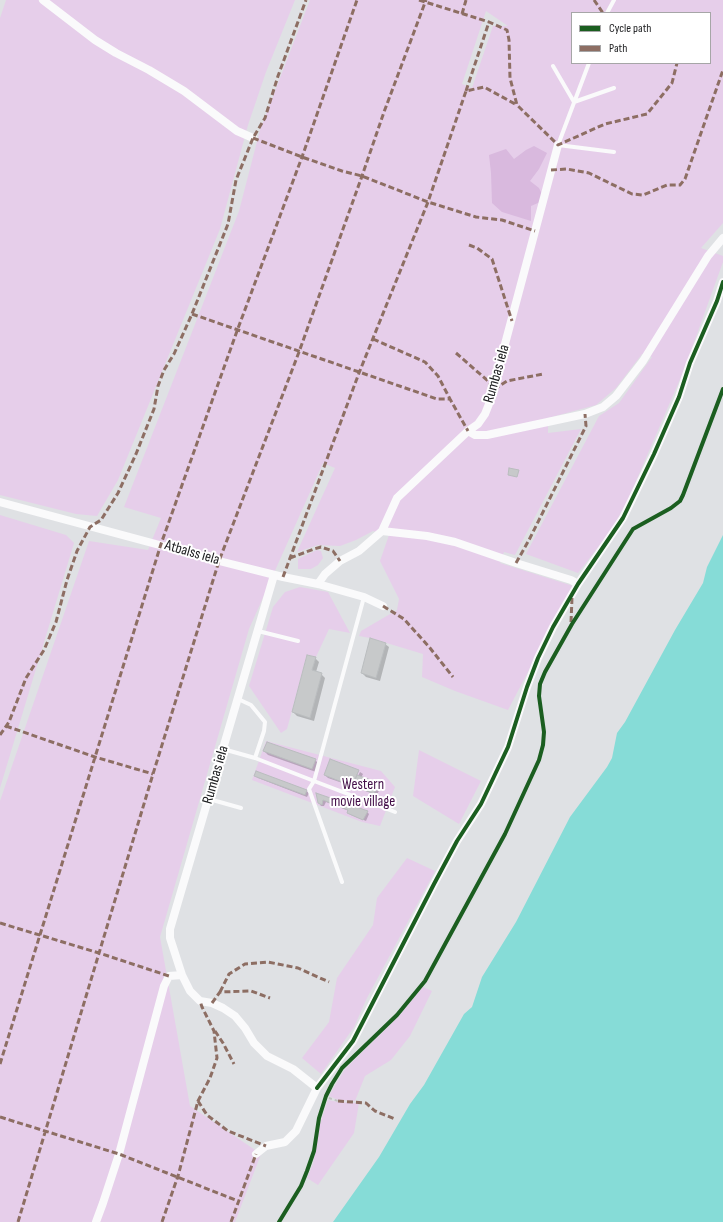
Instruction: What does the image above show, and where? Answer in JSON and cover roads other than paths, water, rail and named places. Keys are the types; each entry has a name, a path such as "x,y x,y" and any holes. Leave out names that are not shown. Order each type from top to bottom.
{"street":[{"path":"44,0 100,43 161,77 237,131 253,138"},
{"name":"Rumbas iela","path":"318,584 325,574 340,561 359,552 382,531 397,498 468,431 478,424 489,404 558,145"},
{"path":"468,431 475,435 487,435 585,414 603,407 616,396 643,361 708,256 723,238"},
{"path":"256,1154 266,1146 285,1142 296,1131 317,1088 353,1041 457,841 481,804 508,747 526,687 538,658 578,584 623,518 654,454 678,397 693,356 717,301 723,282"},
{"name":"Atbalss iela","path":"0,502 274,575 318,584 364,597 383,606"},
{"path":"382,531 427,536 455,542 571,580 578,584"},
{"name":"Rumbas iela","path":"274,575 170,928 170,938 182,975 190,991 200,1001 212,1003 235,1016 245,1028 254,1043 267,1056 293,1069 317,1088"},
{"path":"96,1222 119,1154 164,986 169,976 182,975"}],"lane":[{"path":"608,12 614,0"},
{"path":"589,64 558,145 614,152"},
{"path":"553,66 574,102"},
{"path":"574,102 614,88"},
{"path":"342,882 309,789 314,781 364,597"},
{"path":"257,631 298,641"},
{"path":"237,699 251,705 265,722 264,731 255,758"},
{"path":"223,748 255,758 395,812"},
{"path":"209,799 241,808"}],"water":[{"path":"723,535 723,1222 333,1222 379,1157 410,1104 424,1085 464,1014 472,1007 482,977 516,922 570,817 612,758 617,733 625,722 675,630 703,583 707,567"}],"park label":[{"name":"Western movie village","path":"363,794"}]}
